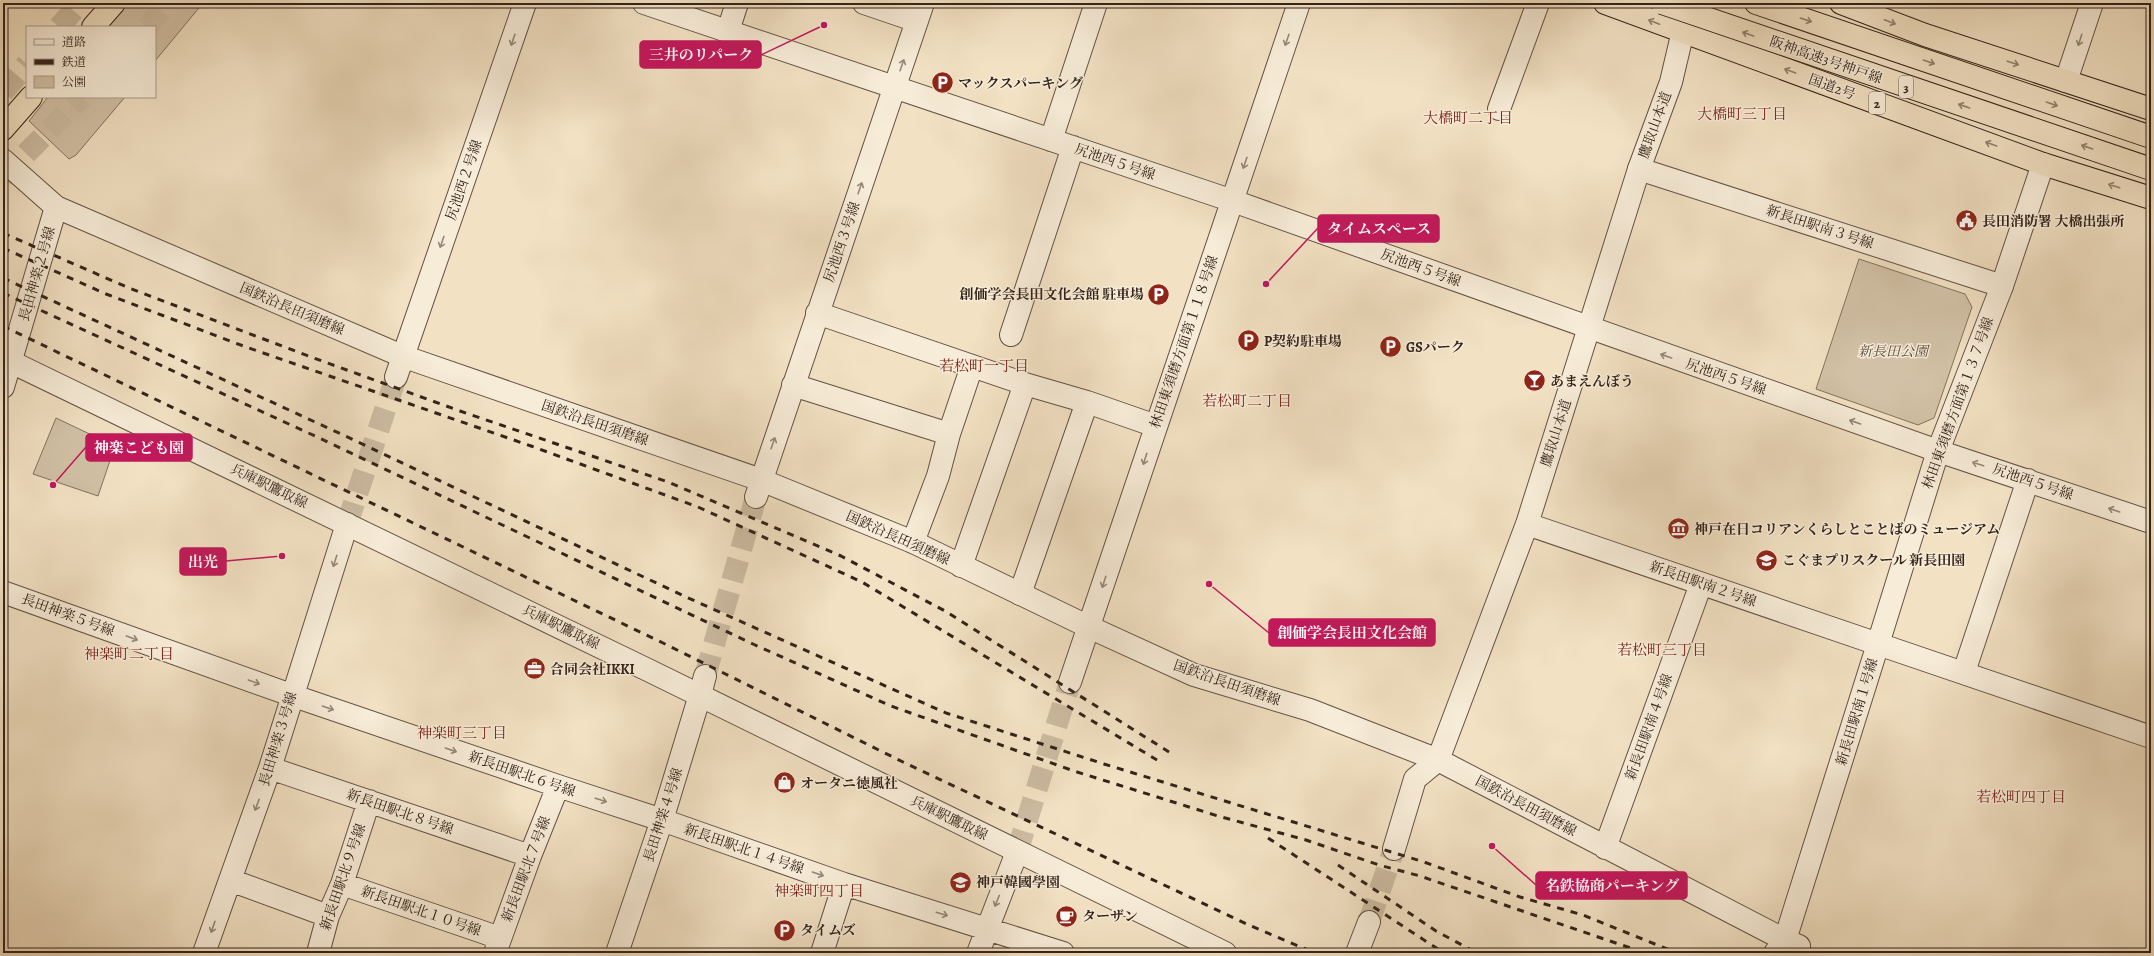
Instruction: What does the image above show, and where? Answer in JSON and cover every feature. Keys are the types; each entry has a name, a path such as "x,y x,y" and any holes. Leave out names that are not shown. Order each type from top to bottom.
{"highway":[{"path":"94,26 114,3"},
{"name":"国道2号","path":"1605,3 1683,33 2043,164 2151,198"},
{"name":"阪神高速3号神戸線","path":"1662,3 2151,168"},
{"name":"3","path":"1756,3 2151,137"},
{"path":"1841,3 1925,35 2151,109"},
{"path":"3,129 30,98"}],"street":[{"name":"尻池西２号線","path":"399,367 525,3"},
{"name":"尻池西５号線","path":"644,3 1232,201 1938,451 2151,522"},
{"path":"728,31 737,3"},
{"path":"864,3 920,12"},
{"path":"1051,140 1096,3"},
{"name":"林田東須磨方面第１１８号線","path":"1070,682 1299,3"},
{"path":"1499,109 1538,3"},
{"name":"鷹取山本道","path":"1394,849 1415,779 1438,760 1527,524 1590,329 1639,169 1671,82 1690,3"},
{"path":"2066,81 2092,3"},
{"name":"尻池西３号線","path":"759,488 920,12"},
{"path":"1011,335 1073,148"},
{"name":"国鉄沿長田須磨線","path":"3,160 56,207 399,367 759,488 913,542 1089,627 1194,675 1310,710 1438,760 1786,946"},
{"name":"林田東須磨方面第１３７号線","path":"1878,644 1938,451 2002,286 2043,164"},
{"name":"新長田駅南３号線","path":"1639,169 2002,286"},
{"name":"長田神楽２号線","path":"3,387 7,360 56,207"},
{"path":"817,314 1025,384 1087,402 1156,426"},
{"name":"兵庫駅鷹取線","path":"7,360 347,524 703,686 1017,852 1225,953"},
{"path":"913,542 938,476 949,434 972,366"},
{"path":"961,566 1025,384"},
{"path":"793,385 949,434"},
{"path":"1020,594 1087,402"},
{"path":"1964,672 2028,480"},
{"name":"長田神楽３号線","path":"204,953 270,768 291,695 347,524"},
{"name":"新長田駅南２号線","path":"1527,524 1878,644"},
{"name":"新長田駅南４号線","path":"1605,848 1701,584"},
{"name":"長田神楽５号線","path":"3,592 291,695"},
{"name":"新長田駅南１号線","path":"1786,946 1878,644 1964,672 2151,737"},
{"name":"長田神楽４号線","path":"617,953 662,820 703,686"},
{"name":"新長田駅北６号線","path":"291,695 662,820"},
{"name":"新長田駅北８号線","path":"270,768 530,856"},
{"name":"新長田駅北７号線","path":"498,946 530,856 558,786"},
{"name":"新長田駅北９号線","path":"318,953 328,916 342,884 369,801"},
{"name":"新長田駅北１４号線","path":"662,820 844,884 1063,953"},
{"path":"978,953 1017,852"},
{"path":"230,880 328,916"},
{"name":"新長田駅北１０号線","path":"342,884 498,946"},
{"path":"822,953 844,884"},
{"path":"1357,953 1369,922"}],"green space":[{"path":"127,3 203,3 156,60 156,26 108,26"},
{"path":"47,98 124,98 76,155 69,159 29,121"},
{"name":"新長田公園","path":"1859,259 1965,294 1972,307 1934,418 1918,425 1816,389"},
{"path":"56,418 115,446 98,496 33,474"}],"tunnel":[{"path":"60,26 80,3"},
{"path":"148,26 168,3"},
{"path":"3,92 26,65"},
{"path":"3,177 81,98"},
{"path":"347,524 396,377"},
{"path":"705,676 756,497"},
{"path":"1017,852 1070,682"},
{"path":"1369,922 1394,849"}],"railway":[{"path":"3,233 129,288 311,357 460,411 668,482 841,556 945,611 1169,752"},
{"path":"3,248 106,294 246,347 531,446 698,507 862,582 1157,760"},
{"path":"3,278 341,434 686,597 946,713 1104,764 1424,862 1520,897 1583,915 1677,953"},
{"path":"3,293 315,436 753,644 891,706 1074,771 1218,816 1306,840 1379,865 1420,876 1645,953"},
{"path":"3,326 663,643 903,762 1251,926 1315,953"},
{"path":"1268,838 1444,953"},
{"path":"1338,865 1436,931 1477,953"}],"place":[{"name":"三井のリパーク","path":"824,25"},
{"name":"マックスパーキング","path":"942,83"},
{"name":"長田消防署 大橋出張所","path":"1967,221"},
{"name":"タイムスペース","path":"1266,284"},
{"name":"創価学会長田文化会館 駐車場","path":"1159,294"},
{"name":"P契約駐車場","path":"1248,341"},
{"name":"GSパーク","path":"1390,347"},
{"name":"あまえんぼう","path":"1534,381"},
{"name":"神楽こども園","path":"53,485"},
{"name":"神戸在日コリアンくらしとことばのミュージアム","path":"1679,529"},
{"name":"出光","path":"282,556"},
{"name":"こぐまプリスクール 新長田園","path":"1767,560"},
{"name":"創価学会長田文化会館","path":"1209,584"},
{"name":"合同会社IKKI","path":"534,669"},
{"name":"オータニ徳風社","path":"784,783"},
{"name":"名鉄協商パーキング","path":"1492,846"},
{"name":"神戸韓國學園","path":"961,882"},
{"name":"ターザン","path":"1067,916"},
{"name":"タイムズ","path":"785,930"}],"district":[{"name":"大橋町三丁目","path":"1742,114"},
{"name":"大橋町二丁目","path":"1468,118"},
{"name":"若松町一丁目","path":"984,366"},
{"name":"若松町二丁目","path":"1247,401"},
{"name":"若松町三丁目","path":"1662,650"},
{"name":"神楽町二丁目","path":"129,654"},
{"name":"神楽町三丁目","path":"462,733"},
{"name":"若松町四丁目","path":"2021,797"},
{"name":"神楽町四丁目","path":"819,891"}]}
